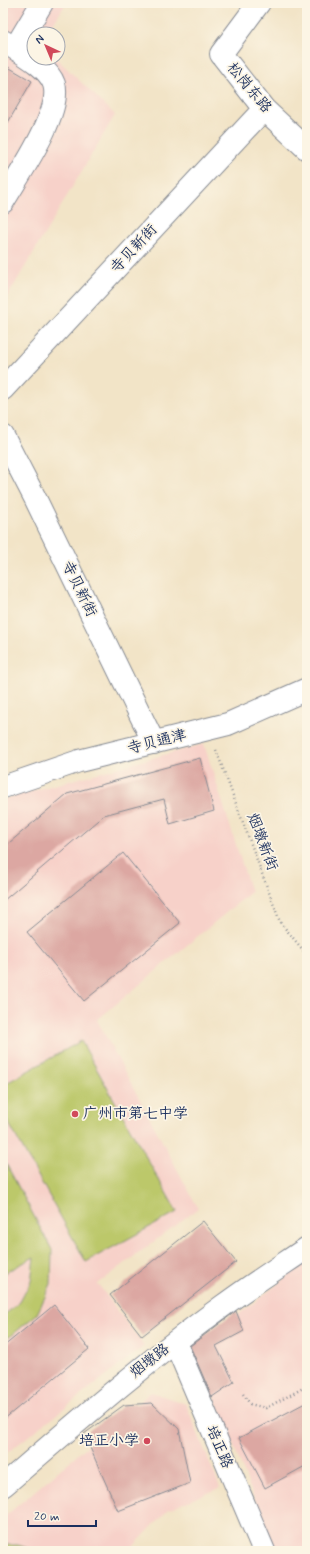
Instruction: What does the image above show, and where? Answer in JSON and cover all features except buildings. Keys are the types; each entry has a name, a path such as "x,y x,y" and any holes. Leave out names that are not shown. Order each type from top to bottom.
{"street":[{"path":"3,202 46,127 55,98 54,84 47,72 9,45 42,3"},
{"name":"松岗东路","path":"259,3 221,54 264,109 307,149"},
{"name":"寺贝新街","path":"3,389 264,109"},
{"name":"寺贝新街","path":"3,436 35,498 154,743"},
{"name":"寺贝通津","path":"3,787 79,761 228,724 307,689"},
{"name":"烟墩路","path":"3,1486 117,1388 175,1342 224,1305 307,1248"},
{"name":"培正路","path":"175,1342 264,1551"}],"path":[{"name":"烟墩新街","path":"208,729 280,922 307,955"},
{"path":"243,1394 250,1404 266,1408 307,1386"}],"shaded area":[{"path":"3,3 66,3 52,26 26,26 26,66 64,66 115,115 3,304"},
{"name":"广州市第七中学","path":"204,744 251,892 97,1020 198,1208 98,1284 144,1346 3,1456 3,799"},
{"path":"307,1261 307,1551 275,1551 195,1349"},
{"name":"培正小学","path":"151,1392 186,1404 220,1488 169,1509 129,1551 3,1551 3,1518"}],"green space":[{"path":"81,1041 177,1212 86,1262 3,1113 3,1085"},
{"path":"3,1158 52,1250 51,1284 37,1314 11,1336 3,1339 3,1316 20,1302 31,1281 34,1257 3,1274"},
{"path":"3,1545 18,1545 36,1551 3,1551"}],"place":[{"name":"广州市第七中学","path":"75,1114"},
{"name":"培正小学","path":"147,1441"}]}
